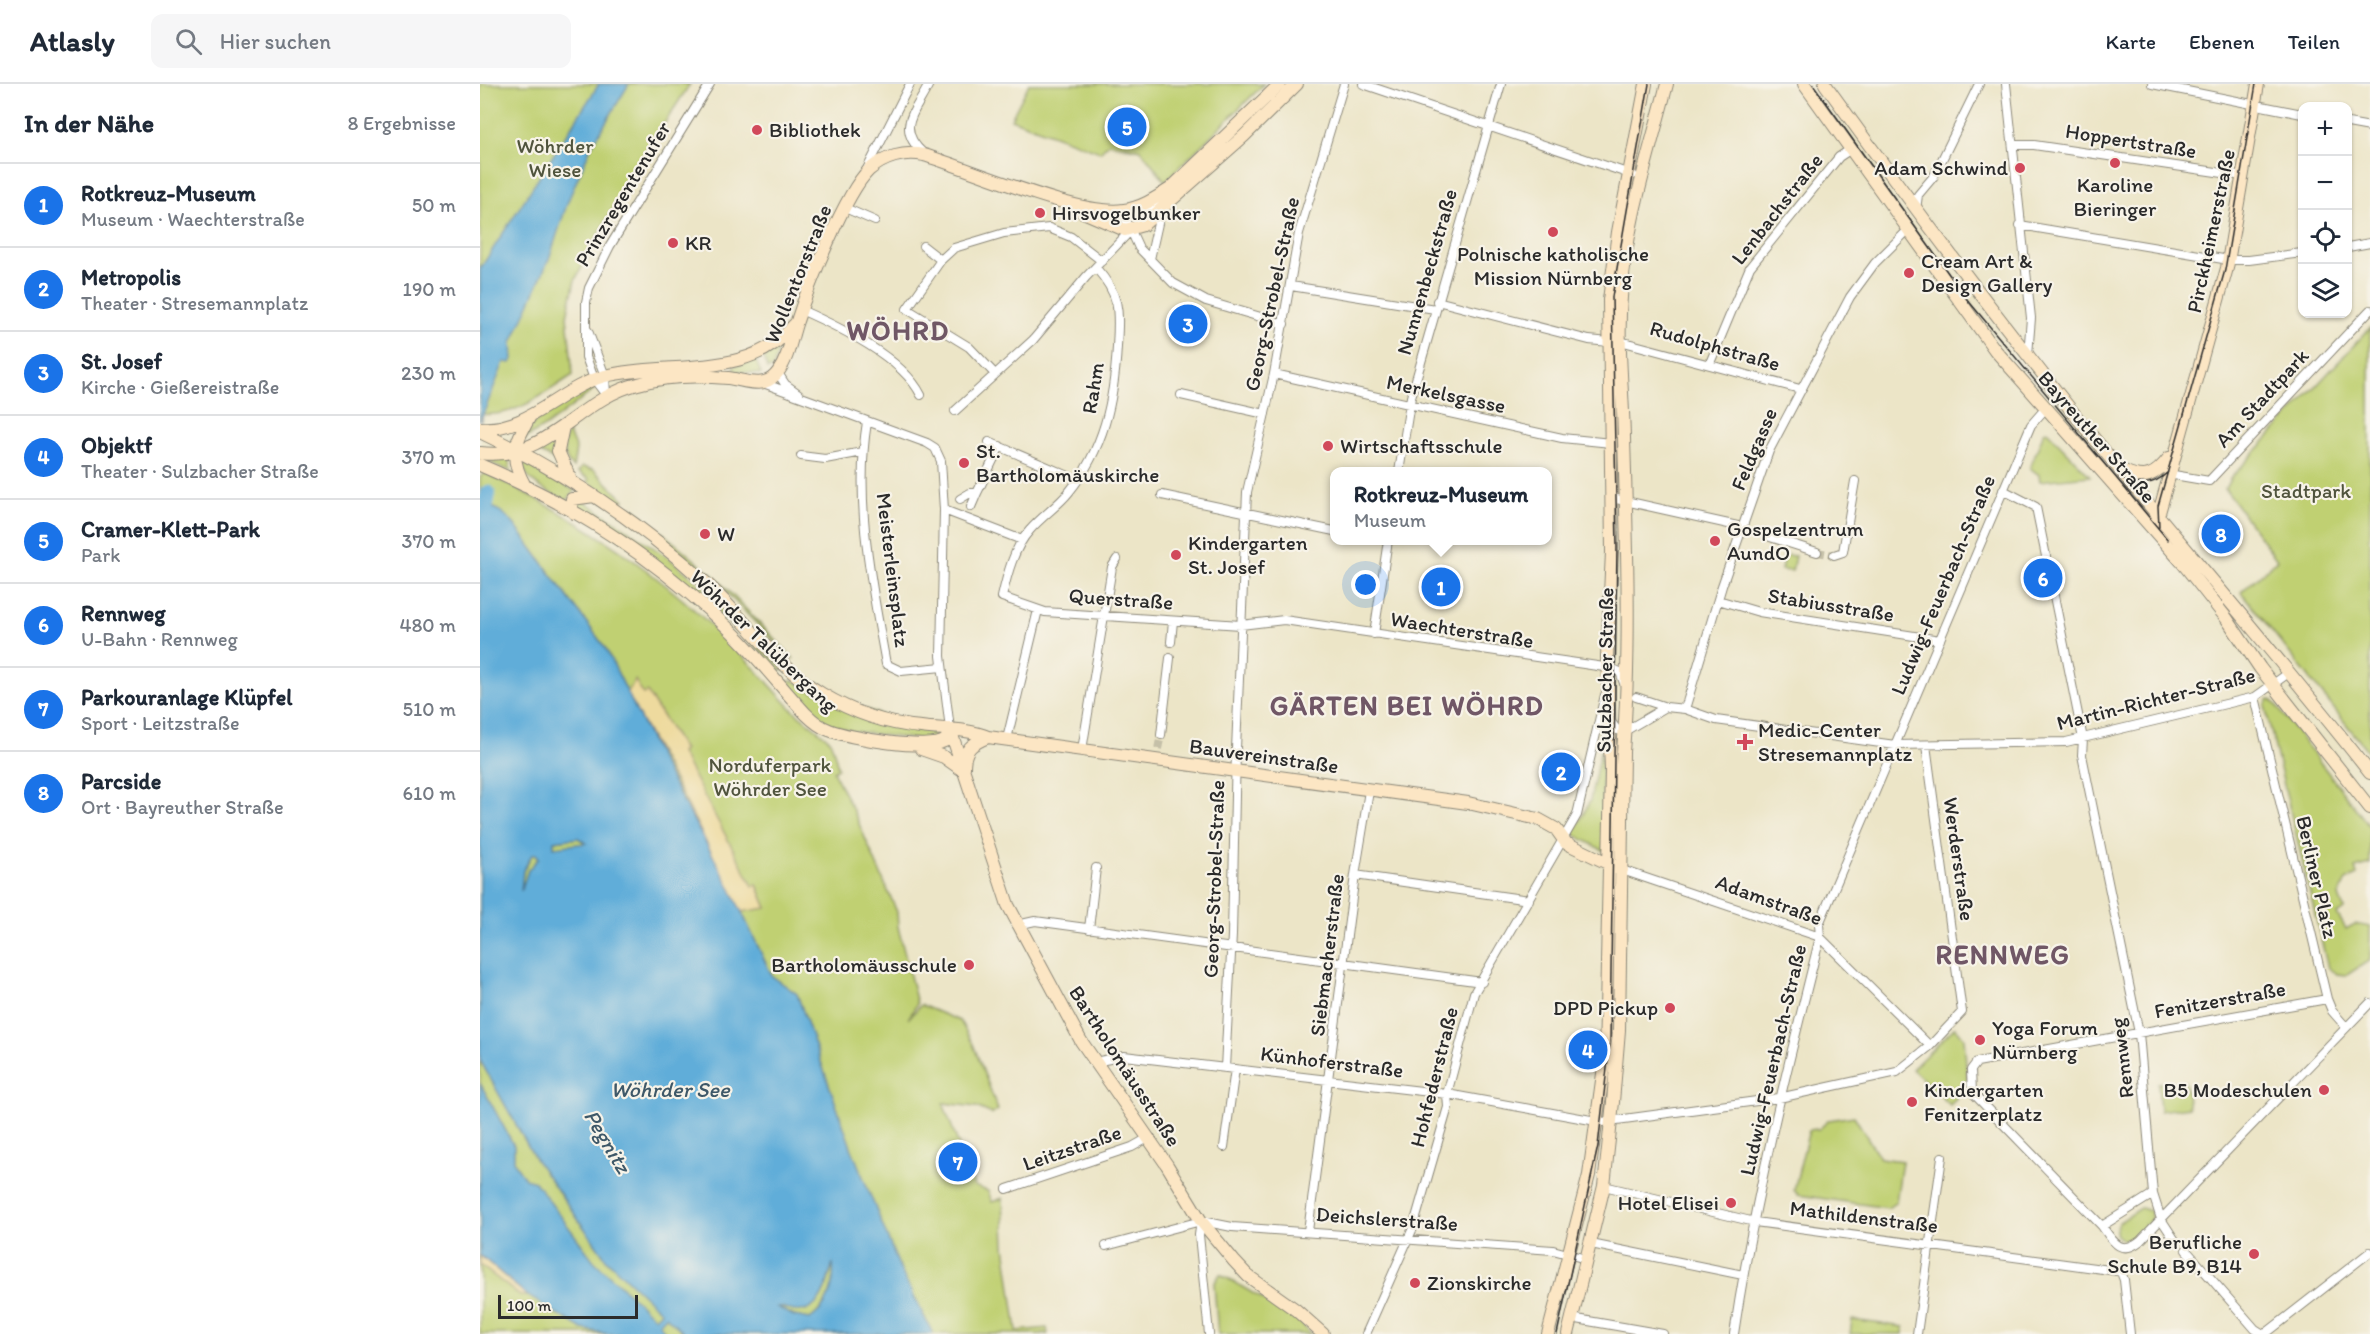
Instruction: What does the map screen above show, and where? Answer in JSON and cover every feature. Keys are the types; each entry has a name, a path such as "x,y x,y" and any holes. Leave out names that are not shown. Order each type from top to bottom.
{"main road":[{"path":"865,175 879,163 894,156 924,155 1064,202 1099,210 1122,211 1152,200 1170,189 1280,84"},
{"path":"1064,202 1112,225 1130,230 1143,225 1297,84"},
{"name":"Sulzbacher Straße","path":"1568,1334 1604,1186 1619,1036 1616,868 1607,716 1607,668 1618,499 1612,273 1646,84"},
{"name":"Sulzbacher Straße","path":"1548,1334 1571,1255 1598,1122 1607,1035 1625,731 1632,695 1629,606 1611,443 1615,341 1624,266 1642,177 1667,84"},
{"name":"Bayreuther Straße","path":"1804,84 1995,350 2223,614 2274,686 2370,808"},
{"name":"Bayreuther Straße","path":"1825,84 1916,211 2028,355 2290,672 2370,773"},
{"name":"Pirckheimerstraße","path":"2158,536 2158,514 2168,474 2229,260 2258,84"},
{"name":"Wollentorstraße","path":"763,383 778,373 799,316 845,208 865,175"},
{"path":"480,429 505,426 530,416 568,392 600,377 750,358 781,340 799,316"},
{"path":"728,378 729,362"},
{"path":"480,453 516,451 538,444 606,395 639,383 664,379 728,378 763,383"},
{"path":"525,486 515,466 516,451 530,416"},
{"path":"563,426 558,451 562,465 572,482"},
{"name":"Wöhrder Talübergang","path":"480,429 594,495 696,574 795,673 819,693 864,714 909,726 950,729 948,738 939,745 895,742 840,734 819,725 806,714 767,668 730,630 676,582 626,544 525,486 480,465"},
{"name":"Pirckheimerstraße","path":"2121,470 2142,477 2151,476 2159,471 2174,453"},
{"path":"574,513 572,499 594,495"},
{"path":"2139,515 2149,517 2158,514"},
{"path":"767,668 785,677 795,673"},
{"name":"Bauvereinstraße","path":"950,729 978,733 988,737 1082,750 1158,755 1236,772 1522,813 1551,825 1563,840"},
{"name":"Bartholomäusstraße","path":"950,729 1008,905 1020,931 1095,1062 1148,1138 1201,1221 1240,1269 1296,1310 1323,1334"},
{"path":"895,742 940,755 964,772 967,750 988,737"},
{"name":"Adamstraße","path":"1563,840 1616,868"}],"street":[{"name":"Prinzregentenufer","path":"606,395 587,328 586,302 598,268 710,84"},
{"path":"865,175 910,84"},
{"path":"924,155 912,141 908,125 909,117 929,84"},
{"name":"Georg-Strobel-Straße","path":"1225,1068 1247,492 1274,374 1299,233 1344,84"},
{"path":"1363,84 1642,177"},
{"name":"Nunnenbeckstraße","path":"1400,467 1409,405 1501,84"},
{"path":"1916,211 1918,195 1934,176 1979,84"},
{"path":"2006,84 2031,322 2028,355"},
{"path":"2152,84 2298,113"},
{"path":"2352,124 2370,127"},
{"name":"Hoppertstraße","path":"2013,145 2034,145 2243,176"},
{"name":"Lenbachstraße","path":"1710,363 1750,267 1839,157 1851,148"},
{"path":"955,411 994,373 1033,340 1099,264 1170,189"},
{"path":"845,208 875,221"},
{"path":"1150,259 1161,210"},
{"path":"1122,211 1138,248 1173,283 1193,296 1284,324"},
{"path":"2020,225 2229,260 2249,260 2298,254"},
{"name":"Rahm","path":"941,260 960,245 1004,233 1049,228 1066,234 1099,264 1117,299 1116,371 1106,425 1092,458 1078,480 1063,499 1022,540 1002,597"},
{"name":"Feldgasse","path":"1685,709 1718,600 1769,451 1800,389 1860,282 1908,230"},
{"path":"2352,246 2370,243"},
{"path":"922,246 941,260 907,309 969,347 994,373"},
{"name":"Rudolphstraße","path":"1291,286 1436,305 1589,340 1615,341 1710,363 1800,389"},
{"name":"Am Stadtpark","path":"2168,474 2209,481 2370,310"},
{"path":"799,316 855,336 915,384 921,395"},
{"path":"778,373 785,384 800,395"},
{"name":"Merkelsgasse","path":"1274,374 1562,438 1611,443"},
{"path":"763,383 931,445 941,461 944,510 942,667 950,729"},
{"name":"Georg-Strobel-Straße","path":"1181,395 1265,414"},
{"name":"Ludwig-Feuerbach-Straße","path":"1734,1334 1743,1275 1779,1098 1820,937 1819,924 2031,424 2045,409"},
{"name":"Meisterleinsplatz","path":"867,422 863,452 868,549 886,664 901,671 942,667"},
{"path":"989,442 1078,480"},
{"path":"971,507 1000,446"},
{"path":"801,456 825,459 863,452"},
{"path":"1834,555 1843,552 1855,481"},
{"name":"Rennweg","path":"2003,490 2036,507 2083,739 2082,755 2139,1033 2153,1194 2161,1219 2176,1242"},
{"path":"960,499 977,493"},
{"path":"1162,495 1330,530"},
{"path":"1618,499 1742,527"},
{"path":"944,510 1022,540"},
{"path":"1770,537 1818,552"},
{"path":"1374,634 1385,545"},
{"path":"1082,750 1112,567 1117,559"},
{"name":"Querstraße","path":"1002,597 1038,610 1241,625"},
{"name":"Stabiusstraße","path":"1718,600 1759,612 1940,640"},
{"path":"1007,739 1038,610"},
{"name":"Waechterstraße","path":"1241,625 1284,620 1607,668"},
{"path":"1171,642 1173,621"},
{"path":"1161,735 1170,658"},
{"path":"1607,668 1620,672 1632,695"},
{"name":"Martin-Richter-Straße","path":"1632,695 1666,707 1685,709 1716,720 1895,745 2066,742 2255,697 2274,686 2290,672"},
{"name":"Hohfederstraße","path":"1366,1334 1413,1228 1448,1107 1447,1094 1470,1003 1578,815 1608,683"},
{"name":"Berliner Platz","path":"2255,697 2327,999 2332,1011 2346,1027"},
{"path":"1607,716 1617,730 1625,731 1666,707"},
{"name":"Werderstraße","path":"1929,745 1962,1012 1930,1046"},
{"name":"Siebmacherstraße","path":"1308,1231 1355,875 1369,791"},
{"path":"1089,929 1096,868"},
{"name":"Adamstraße","path":"1616,868 1820,937 1930,1046"},
{"path":"1355,875 1529,900"},
{"path":"1020,931 1045,924 1482,982"},
{"name":"Fenitzerstraße","path":"2102,1226 1972,1092 1971,1070 1977,1062 2327,999"},
{"path":"2153,1194 2102,1226 2114,1243 2124,1249 2140,1241 2370,1003"},
{"path":"1598,1122 1779,1098 1897,1072 1930,1046"},
{"name":"Künhoferstraße","path":"1095,1062 1124,1056 1329,1079 1447,1094 1598,1122"},
{"path":"1224,1147 1235,1069"},
{"name":"Leitzstraße","path":"1008,1189 1132,1147 1148,1138"},
{"path":"1917,1334 1942,1157"},
{"name":"Mathildenstraße","path":"1604,1186 1755,1222 1929,1243 2121,1272 2130,1334"},
{"path":"1106,1246 1201,1221 1199,1235 1209,1334"},
{"name":"Deichslerstraße","path":"1201,1221 1224,1227 1407,1238 1553,1250 1571,1255"},
{"path":"1591,1244 1743,1275"},
{"path":"2186,1250 2255,1329 2264,1334 2370,1252"},
{"path":"1571,1255 1586,1259"},
{"path":"1571,1318 1663,1334"}],"green space":[{"name":"Wöhrder Wiese","path":"480,84 690,84 629,178 575,280 567,316 573,375 529,403 506,412 493,414 480,414"},
{"path":"1029,84 1264,84 1165,181 1141,150 1109,143 1100,152 1011,119"},
{"name":"Stadtpark","path":"2370,328 2370,754 2241,592 2277,560 2225,489 2230,479"},
{"path":"779,347 773,368 767,369 764,357"},
{"path":"756,360 761,374 734,371 734,366"},
{"path":"595,387 591,392 546,426 524,439 535,421"},
{"path":"568,431 576,449 573,468 564,451"},
{"path":"2047,431 2090,476 2040,481 2039,475 2030,468 2044,432"},
{"path":"554,440 554,460 537,451"},
{"path":"489,458 508,458 511,471 493,464"},
{"path":"521,459 575,491 566,501 537,485 526,474"},
{"path":"582,467 594,470 624,500 619,503 588,482 589,479 578,472"},
{"name":"Norduferpark Wöhrder See","path":"485,473 573,520 650,573 686,602 754,668 793,710 830,741 838,768 833,771 853,810 897,912 898,927 917,1004 908,1019 921,1005 960,1021 973,1044 998,1110 992,1114 976,1107 943,1103 974,1186 988,1191 992,1202 1003,1198 1005,1246 1017,1331 1047,1328 1048,1334 933,1334 901,1271 852,1150 797,994 772,976 728,883 662,763 606,649 514,524 480,500 480,477"},
{"path":"581,499 669,558 723,604 784,670 779,670 732,624 682,583 576,507 574,503"},
{"path":"632,507 716,578 794,659 788,656 716,582 631,511"},
{"path":"1784,555 1795,556 1792,571 1781,570"},
{"path":"783,681 795,681 810,690 935,733 936,742 852,731 821,721"},
{"path":"2269,699 2370,827 2370,864 2355,868 2357,875 2346,880 2339,896 2344,909 2337,914 2346,929 2355,924 2370,927 2370,960 2347,975 2337,974 2328,968 2265,706"},
{"path":"1601,748 1604,851 1573,834 1590,801"},
{"path":"578,838 587,843 554,848 554,841"},
{"path":"536,854 539,858 528,870 524,891 521,892 523,871 532,855"},
{"path":"1955,1027 1964,1038 1968,1088 1950,1105 1912,1069"},
{"path":"480,1060 536,1160 607,1260 662,1311 656,1318 582,1329 608,1334 480,1334 480,1255 482,1257 594,1262 535,1182 525,1180 514,1162 514,1146 480,1083"},
{"path":"2185,1082 2189,1107 2160,1111 2158,1083"},
{"path":"1854,1116 1880,1158 1902,1161 1896,1202 1888,1208 1798,1195 1794,1190 1809,1130 1819,1129 1829,1120"},
{"path":"2141,1208 2151,1211 2151,1220 2132,1239 2122,1240 2116,1234 2118,1223"},
{"path":"833,1262 834,1278 830,1294 822,1308 810,1319 794,1316 777,1307 777,1305 802,1310 817,1302 826,1286"},
{"path":"1220,1274 1297,1319 1311,1334 1218,1334 1214,1284"},
{"path":"666,1316 685,1334 666,1334 659,1323"},
{"path":"1852,1320 1904,1327 1903,1334 1850,1334"}],"sand":[{"path":"635,680 643,694 647,692 684,750 681,753 753,886 757,885 767,908 741,912 687,804 627,694"},
{"path":"480,1255 528,1296 520,1296 480,1265"}],"water":[{"path":"599,84 629,84 591,147 568,201 549,259 512,343 513,359 511,363 504,362 480,422 480,269"},
{"name":"Wöhrder See","path":"480,500 503,513 514,524 606,649 662,763 728,883 772,976 797,994 852,1150 901,1271 933,1334 685,1334 666,1316 659,1323 666,1334 608,1334 582,1329 528,1296 480,1255 480,1083 514,1146 514,1162 525,1179 535,1182 594,1261 655,1318 661,1312 607,1260 536,1160 480,1060","holes":["578,838 586,843 554,847 554,841","536,854 539,858 528,870 521,891 523,871 532,855","833,1263 832,1287 817,1314 810,1319 794,1316 777,1307 804,1311 818,1302 826,1287"]}],"waterway":[{"path":"486,504 488,493"}],"tunnel":[{"path":"1817,552 1834,555"},
{"path":"1158,749 1161,735"}],"tram line":[{"path":"1557,1334 1598,1146 1610,1042 1617,547 1612,297 1649,84"},
{"path":"1813,84 1966,298 2168,540"},
{"path":"2159,527 2158,506 2225,270 2256,84"},
{"path":"2119,477 2131,483 2144,484 2151,483 2168,472"}],"place":[{"name":"Cramer-Klett-Park","path":"1127,127"},
{"name":"Bibliothek","path":"757,130"},
{"name":"Karoline Bieringer","path":"2115,163"},
{"name":"Adam Schwind","path":"2020,168"},
{"name":"Hirsvogelbunker","path":"1040,213"},
{"name":"Polnische katholische Mission Nürnberg","path":"1553,232"},
{"name":"KR","path":"673,243"},
{"name":"Cream Art & Design Gallery","path":"1909,273"},
{"name":"St. Josef","path":"1188,324"},
{"name":"Wirtschaftsschule","path":"1328,446"},
{"name":"St. Bartholomäuskirche","path":"964,463"},
{"name":"W","path":"705,534"},
{"name":"Parcside","path":"2221,534"},
{"name":"Gospelzentrum AundO","path":"1715,541"},
{"name":"Kindergarten St. Josef","path":"1176,555"},
{"name":"Rennweg","path":"2043,578"},
{"name":"Rotkreuz-Museum","path":"1441,587"},
{"name":"Medic-Center Stresemannplatz","path":"1745,742"},
{"name":"Metropolis","path":"1561,772"},
{"name":"Bartholomäusschule","path":"969,965"},
{"name":"DPD Pickup","path":"1670,1008"},
{"name":"Yoga Forum Nürnberg","path":"1980,1040"},
{"name":"Objektf","path":"1588,1050"},
{"name":"B5 Modeschulen","path":"2324,1090"},
{"name":"Kindergarten Fenitzerplatz","path":"1912,1102"},
{"name":"Parkouranlage Klüpfel","path":"958,1162"},
{"name":"Hotel Elisei","path":"1731,1203"},
{"name":"Berufliche Schule B9, B14","path":"2254,1254"},
{"name":"Zionskirche","path":"1415,1283"}],"district":[{"name":"WÖHRD","path":"898,331"},
{"name":"GÄRTEN BEI WÖHRD","path":"1407,706"},
{"name":"RENNWEG","path":"2003,955"}],"water label":[{"name":"Pegnitz","path":"608,1141"}]}
